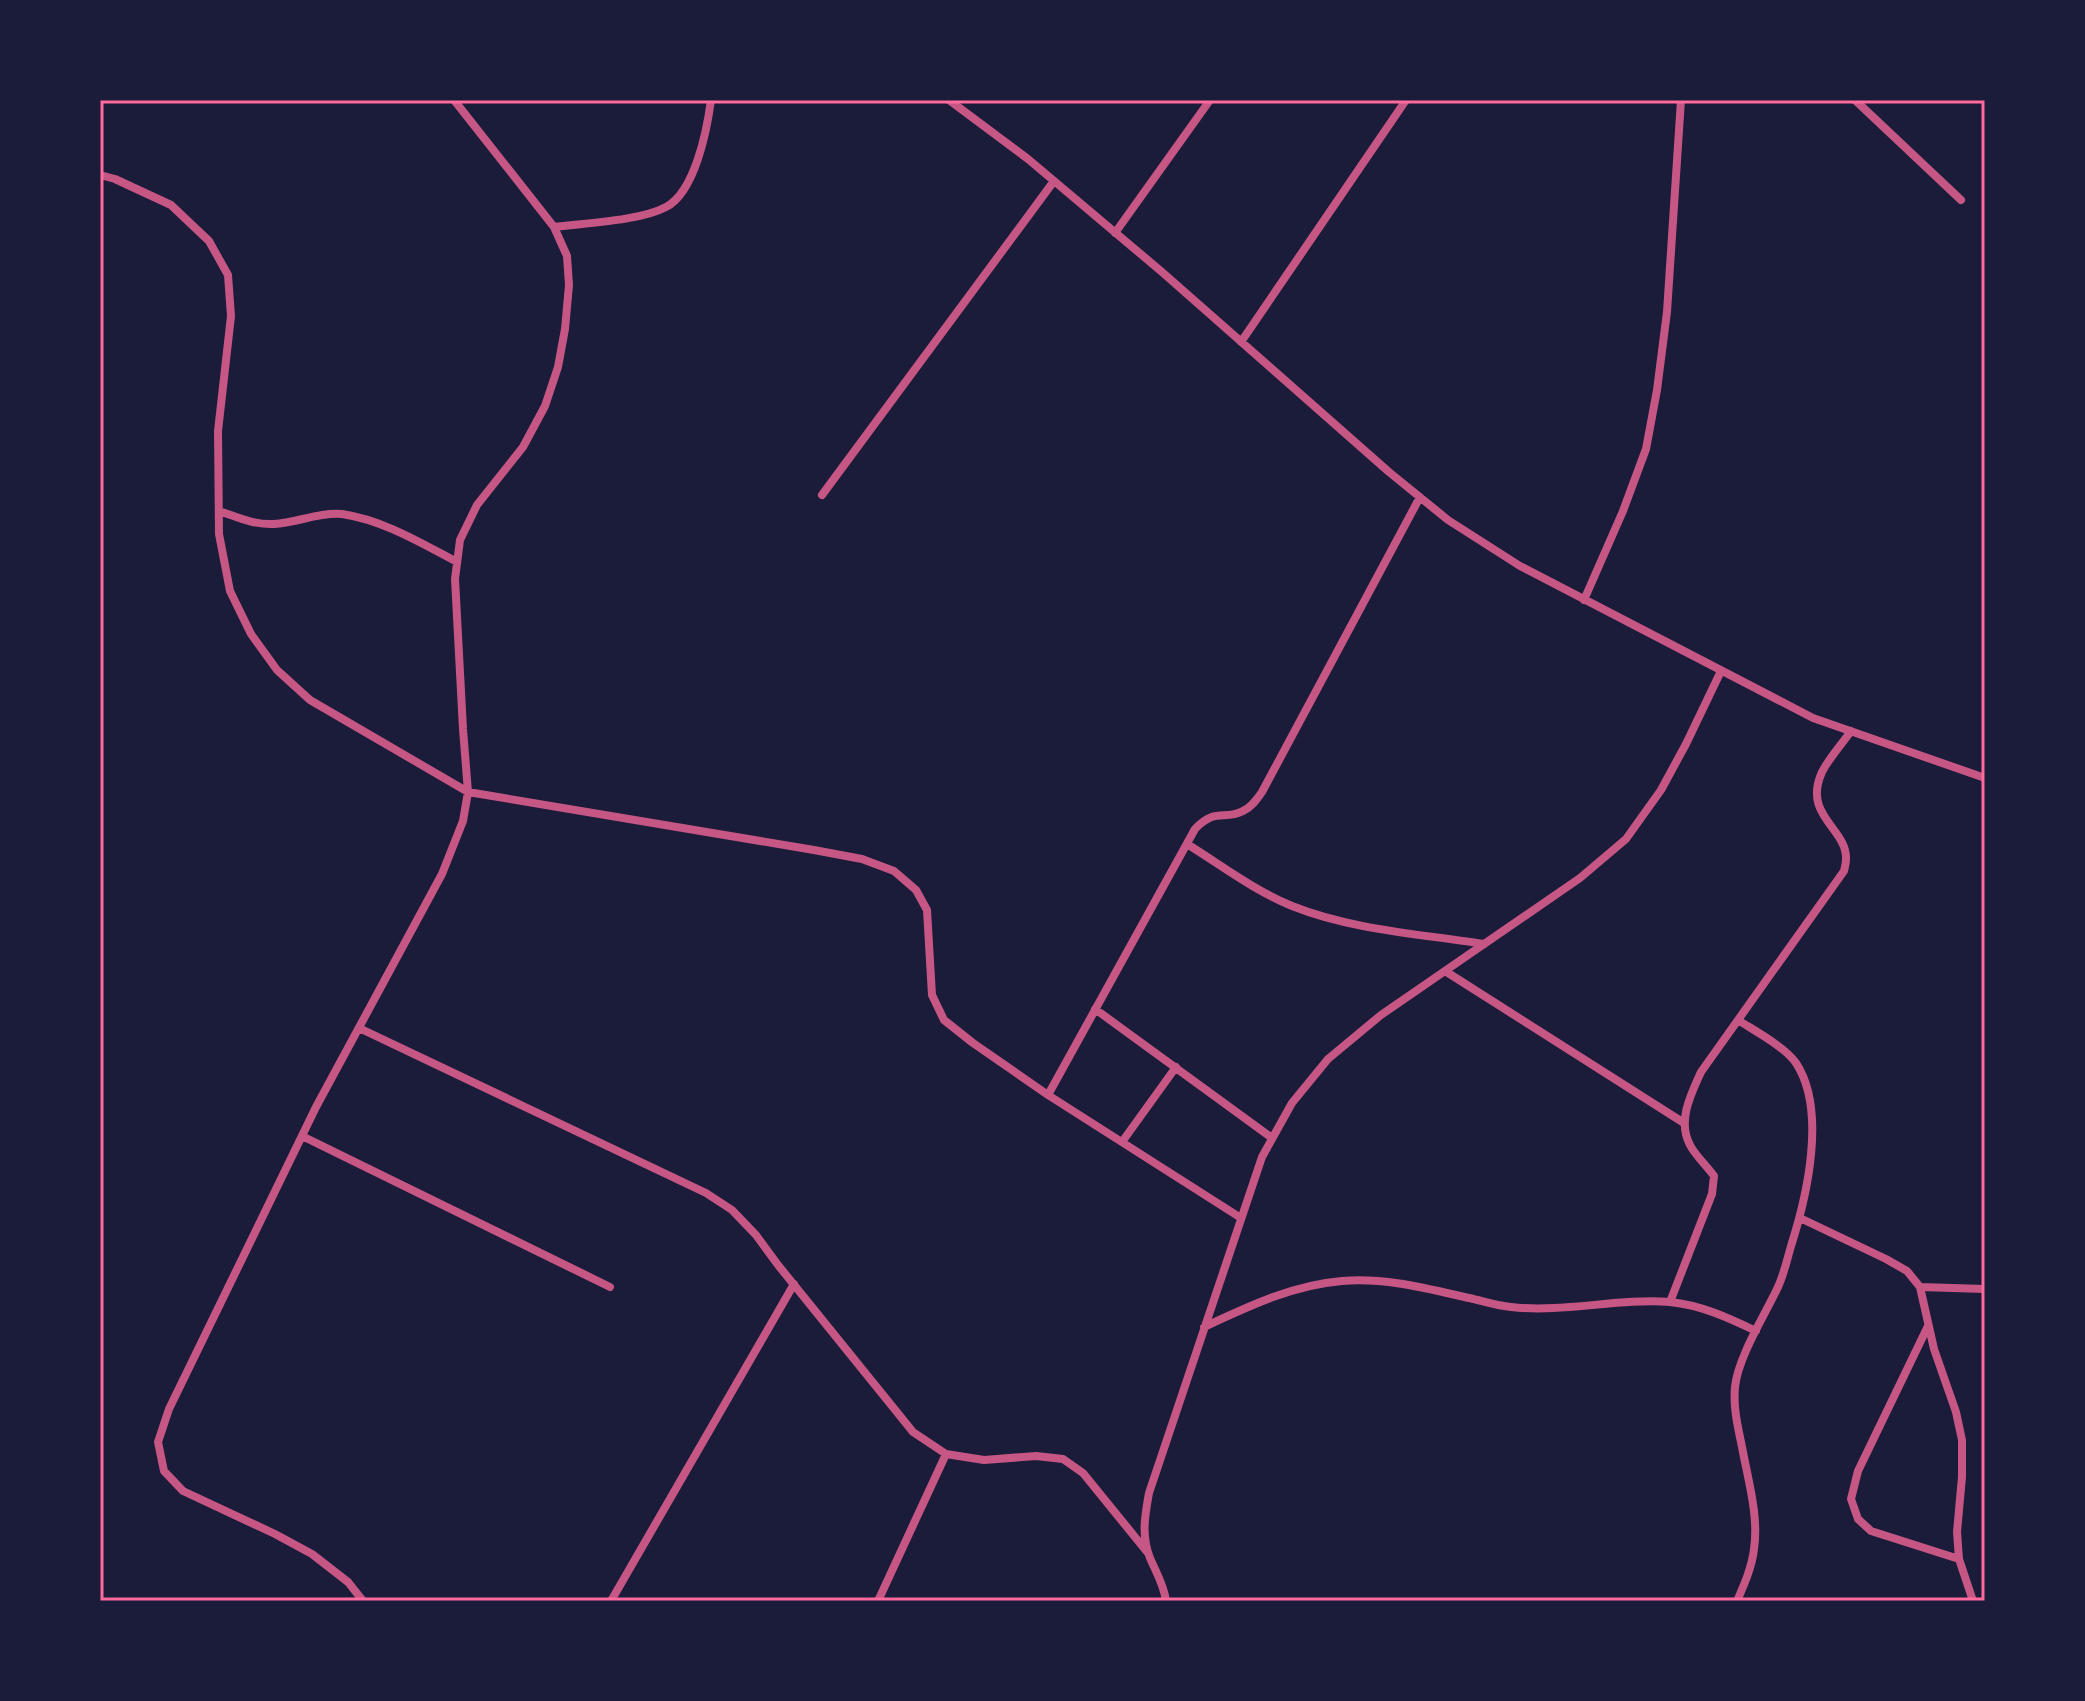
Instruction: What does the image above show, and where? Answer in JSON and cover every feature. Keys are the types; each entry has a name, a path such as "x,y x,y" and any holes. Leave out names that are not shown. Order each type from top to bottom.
{"street":[{"path":"363,1601 348,1582 312,1554 183,1491 164,1471 158,1442 169,1409 302,1136 442,874 463,821 468,792 455,579 460,540 477,505 523,447 545,406 558,367 569,285 567,256 554,227 454,100"},
{"path":"554,227 645,215 669,206 685,188 697,159 711,100"},
{"path":"949,100 1054,181 1448,520 1520,566 1813,718 1985,778"},
{"path":"1115,233 1210,100"},
{"path":"1241,342 1406,100"},
{"path":"1584,600 1646,449 1667,312 1681,100"},
{"path":"1855,100 1961,200"},
{"path":"100,175 171,205 209,241 228,275 231,316 218,431 219,534 230,591 251,634 277,670 310,700 468,792 826,852 862,859 894,871 916,890 927,910 932,995 944,1020 1048,1095 1241,1218"},
{"path":"822,495 1054,181"},
{"path":"1048,1095 1195,829 1206,818 1241,813 1253,805 1262,792 1420,497"},
{"path":"219,511 250,522 273,524 340,514 403,534 457,562"},
{"path":"1148,1554 1143,1524 1149,1493 1262,1157 1292,1103 1328,1059 1381,1015 1580,878 1626,839 1661,790 1721,671"},
{"path":"1670,1302 1712,1194 1714,1176 1690,1145 1684,1123 1689,1099 1701,1072 1844,871 1847,857 1819,807 1817,791 1822,772 1851,731"},
{"path":"1187,844 1261,891 1293,907 1365,926 1485,944"},
{"path":"1445,971 1684,1123"},
{"path":"1095,1009 1272,1138"},
{"path":"1737,1601 1755,1549 1755,1516 1734,1407 1736,1383 1756,1331 1780,1282 1800,1218 1812,1149 1811,1109 1806,1081 1795,1060 1738,1020"},
{"path":"359,1028 706,1193 732,1210 756,1235 913,1432 946,1454 984,1460 1036,1456 1063,1459 1083,1473 1148,1554 1161,1581 1166,1601"},
{"path":"1122,1142 1176,1067"},
{"path":"302,1136 610,1287"},
{"path":"1800,1218 1907,1271 1920,1287 1934,1349 1956,1412 1962,1440 1957,1532 1959,1559 1973,1601"},
{"path":"1204,1327 1263,1300 1307,1286 1376,1281 1509,1307 1541,1309 1670,1302 1717,1313 1756,1331"},
{"path":"611,1601 794,1284"},
{"path":"1920,1287 1985,1289"},
{"path":"1928,1326 1858,1471 1851,1499 1858,1519 1871,1531 1959,1559"},
{"path":"878,1601 946,1454"}]}
